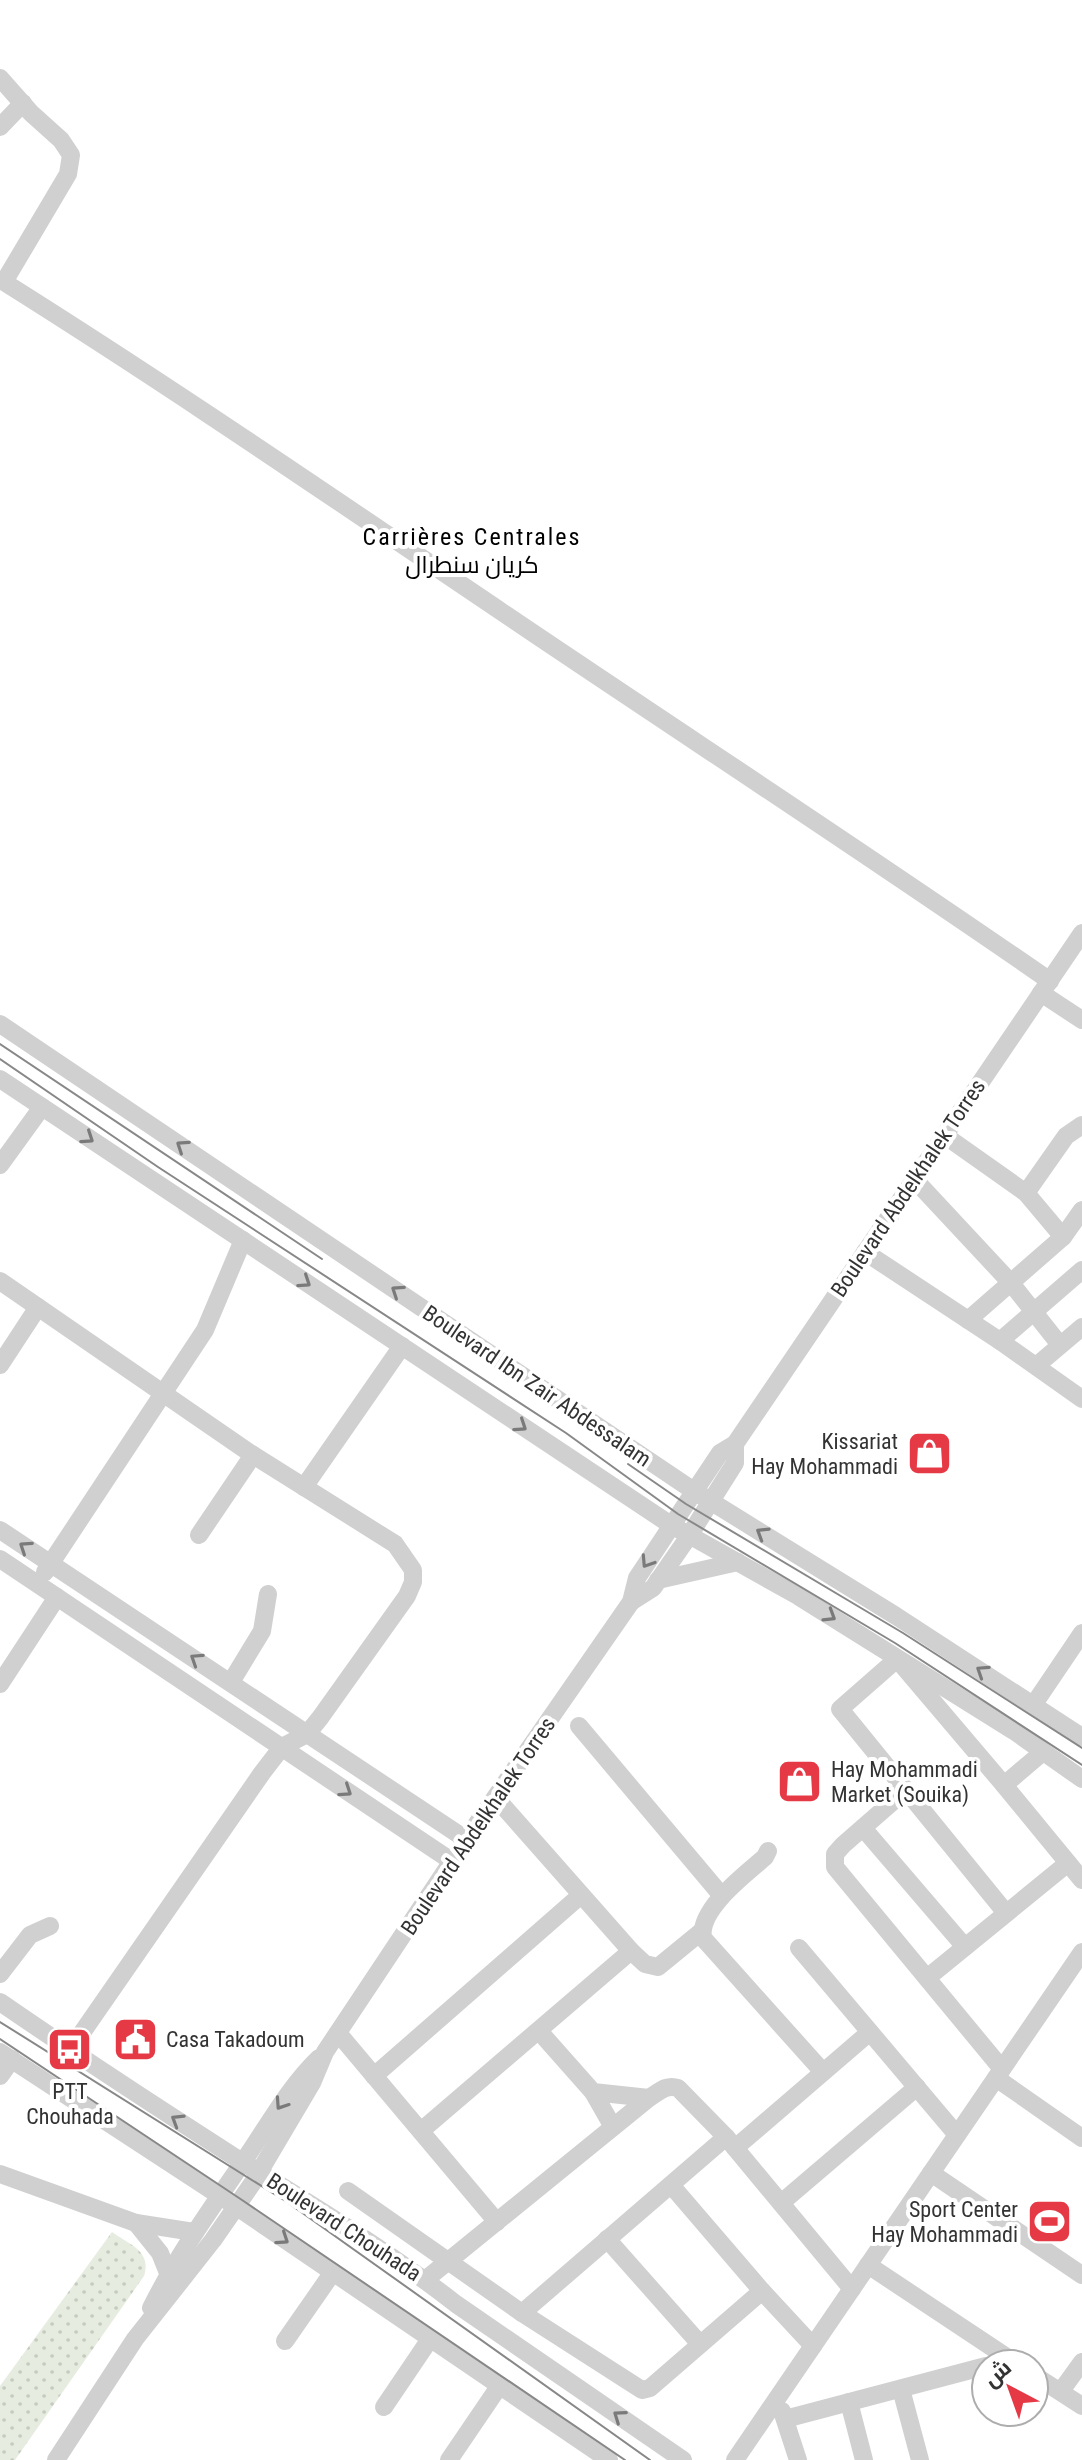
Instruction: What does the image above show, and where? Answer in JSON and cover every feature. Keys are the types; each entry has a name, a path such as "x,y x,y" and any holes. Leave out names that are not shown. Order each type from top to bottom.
{"street":[{"path":"0,78 69,149 71,161 68,174 2,285 241,434 879,862 1046,987 1082,1020"},
{"path":"0,127 23,103"},
{"name":"Boulevard Abdelkhalek Torres","path":"135,2339 168,2273 218,2196 300,2077 325,2052 338,2033 631,1602 637,1578 671,1525 720,1453 735,1444 1082,933"},
{"name":"Boulevard Ibn Zair Abdessalam","path":"0,1024 694,1491 896,1616 1082,1737"},
{"name":"Boulevard Ibn Zair Abdessalam","path":"0,1079 671,1525 897,1659 1082,1779"},
{"path":"0,1165 42,1107"},
{"path":"1026,1193 1066,1136 1082,1125"},
{"path":"944,1135 1026,1193 1063,1237"},
{"path":"914,1179 1011,1283 1060,1345"},
{"path":"968,1320 1063,1237 1082,1210"},
{"path":"37,1584 205,1330 243,1240"},
{"path":"865,1252 1082,1399"},
{"path":"1000,1341 1082,1270"},
{"path":"0,1281 253,1455 395,1544 413,1570 413,1582 407,1596 307,1734 282,1747 70,2050"},
{"path":"0,1365 38,1307"},
{"path":"1036,1366 1082,1327"},
{"path":"304,1487 402,1346"},
{"name":"Boulevard Abdelkhalek Torres","path":"631,1602 653,1588 689,1536 735,1463 735,1444"},
{"path":"199,1535 253,1455"},
{"path":"0,1530 467,1840"},
{"path":"0,1559 453,1862"},
{"path":"658,1580 738,1562"},
{"path":"231,1682 262,1631 268,1594"},
{"path":"0,1684 57,1597"},
{"path":"1034,1704 1082,1633"},
{"path":"1006,1913 840,1709 897,1659 1082,1880"},
{"path":"579,1726 722,1896"},
{"path":"1004,1785 1043,1752"},
{"path":"906,1790 835,1854 835,1867 927,1978 999,2074 1082,2138"},
{"path":"496,1798 645,1964 658,1967 702,1931"},
{"path":"863,1828 965,1947"},
{"path":"768,1851 722,1896 706,1919 703,1938 823,2072"},
{"path":"927,1978 1068,1863"},
{"path":"374,2076 581,1895"},
{"path":"0,1974 30,1935 50,1926"},
{"path":"799,1948 957,2135"},
{"path":"422,2130 631,1951"},
{"path":"735,2460 1081,1955"},
{"name":"Boulevard Chouhada","path":"0,2002 425,2280 683,2460"},
{"path":"539,2031 593,2092 613,2127"},
{"path":"522,2313 671,2185 823,2072 870,2032"},
{"path":"338,2033 497,2222"},
{"name":"Boulevard Abdelkhalek Torres","path":"56,2460 135,2339 237,2207 312,2083 325,2052"},
{"path":"0,2076 6,2055"},
{"name":"Boulevard Chouhada","path":"6,2055 237,2207 609,2460"},
{"path":"425,2280 666,2086 678,2088 731,2142 852,2289"},
{"path":"781,2203 917,2087"},
{"path":"593,2092 649,2098"},
{"path":"931,2173 1082,2275"},
{"path":"0,2174 136,2223 194,2232"},
{"path":"671,2185 813,2346"},
{"path":"348,2191 446,2262 642,2390 650,2388 762,2291"},
{"path":"136,2223 160,2253 168,2273"},
{"path":"607,2239 700,2344"},
{"path":"868,2265 986,2348"},
{"path":"285,2341 333,2272"},
{"path":"384,2407 430,2339"},
{"path":"1061,2391 1082,2362"},
{"path":"785,2419 970,2370"},
{"path":"1050,2384 1082,2406"},
{"path":"449,2460 500,2385"},
{"path":"901,2389 920,2460"},
{"path":"778,2397 798,2460"},
{"path":"849,2402 864,2460"}],"shaded area":[{"path":"112,2232 142,2255 146,2267 144,2276 15,2460 0,2460 0,2386"}],"tram line":[{"path":"0,1044 322,1259"},
{"path":"0,1059 158,1167 566,1433 678,1514 895,1643 1082,1765"},
{"path":"628,1464 686,1504 903,1633 1082,1748"},
{"path":"0,2022 287,2202 650,2460"},
{"path":"0,2039 625,2460"}],"place":[{"name":"Kissariat Hay Mohammadi","path":"929,1454"},
{"name":"Hay Mohammadi Market (Souika)","path":"800,1782"},
{"name":"Casa Takadoum","path":"135,2039"},
{"name":"PTT Chouhada","path":"70,2050"},
{"name":"Sport Center Hay Mohammadi","path":"1049,2222"}],"district":[{"name":"Carrières Centrales كريان سنطرال","path":"472,551"}]}
